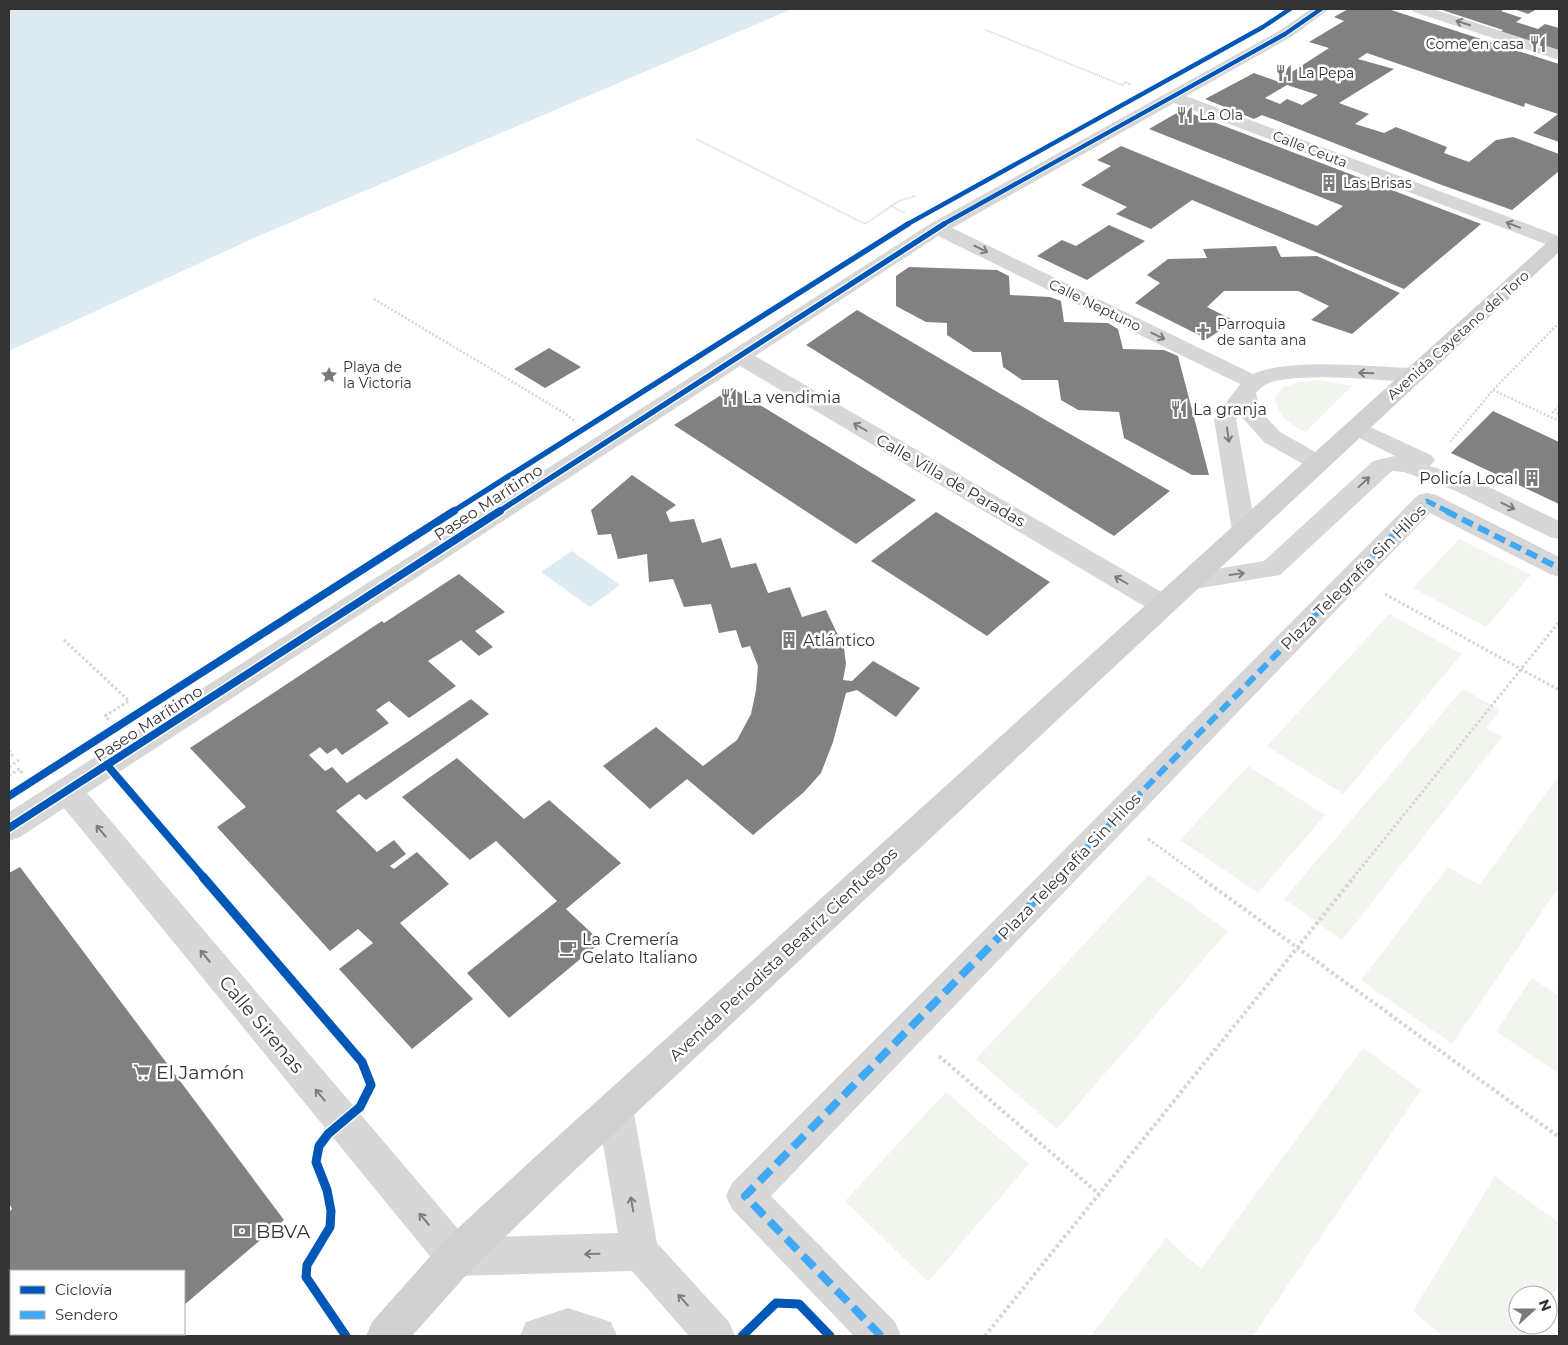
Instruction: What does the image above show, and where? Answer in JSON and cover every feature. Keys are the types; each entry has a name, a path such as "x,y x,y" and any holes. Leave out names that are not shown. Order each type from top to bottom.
{"main road":[{"name":"Avenida Cayetano del Toro","path":"1356,428 1559,243"},
{"name":"Avenida Periodista Beatriz Cienfuegos","path":"386,1336 456,1257 615,1108 1356,428"}],"street":[{"name":"Paseo Marítimo","path":"9,828 937,228 1285,34 1321,9"},
{"path":"1419,9 1559,55"},
{"name":"Calle Ceuta","path":"1173,97 1559,243"},
{"name":"Calle Neptuno","path":"937,228 1249,387"},
{"name":"Calle Villa de Paradas","path":"739,356 1163,605"},
{"path":"1244,531 1226,419 1249,387 1269,375 1306,371 1415,375"},
{"path":"1249,387 1250,414 1272,437 1318,463"},
{"path":"1356,428 1447,472 1464,485"},
{"path":"1188,581 1271,570 1381,466 1392,463 1409,465 1423,472 1464,485 1559,531"},
{"name":"Plaza Telegrafía Sin Hilos","path":"881,1336 745,1196 1427,502 1559,568"},
{"name":"Calle Sirenas","path":"68,791 456,1257"},
{"path":"615,1108 640,1252 716,1336"},
{"path":"456,1257 640,1252"},
{"path":"540,1336 568,1328 597,1336"}],"path":[{"path":"986,30 1122,85 1126,82"},
{"path":"696,139 865,224 880,212 900,201 915,196"},
{"path":"374,299 577,422"},
{"path":"1447,445 1494,390 1559,323"},
{"path":"1494,390 1559,421"},
{"path":"1559,406 1553,412 1559,414"},
{"path":"1380,592 1559,690"},
{"path":"985,1336 1559,622"},
{"path":"64,640 129,701 105,716"},
{"path":"9,750 12,755 9,757"},
{"path":"9,767 19,760"},
{"path":"9,776 20,769"},
{"path":"1143,836 1559,1137"},
{"path":"933,1051 1099,1194"}],"shaded area":[{"path":"9,9 792,9 254,238 9,351"},
{"path":"1321,380 1352,386 1306,432 1282,415 1275,398 1283,387 1300,382"},
{"path":"1459,539 1531,575 1486,627 1413,588"},
{"path":"572,551 620,585 590,607 541,572"},
{"path":"1389,614 1462,654 1343,794 1267,746"},
{"path":"1463,689 1500,710 1486,728 1502,737 1342,940 1284,899"},
{"path":"1248,766 1325,815 1258,893 1180,840"},
{"path":"1559,776 1559,887 1452,1044 1361,980 1448,867 1479,885"},
{"path":"1149,875 1228,931 1057,1129 976,1059"},
{"path":"1532,978 1559,996 1559,1074 1496,1031"},
{"path":"1363,1048 1421,1090 1253,1336 1091,1336 1166,1238 1201,1269"},
{"path":"946,1092 1029,1164 928,1282 845,1201"},
{"path":"1495,1176 1559,1223 1558,1286 1508,1285 1508,1335 1531,1336 1443,1336 1413,1311"}],"building":[{"path":"1348,9 1388,9 1559,64 1559,142 1533,133 1558,114 1525,103 1524,107 1367,53 1358,59 1394,69 1339,103 1369,114 1355,124 1384,133 1396,127 1447,147 1444,153 1469,162 1496,140 1513,137 1559,154 1559,171 1512,210 1439,184 1262,115 1254,119 1205,99 1254,73 1282,83 1278,81 1329,48 1309,42 1344,21 1334,17","holes":["1287,85 1318,95 1302,105 1287,99 1280,104 1265,98"]},
{"path":"1439,9 1506,9 1501,11 1522,18 1516,22 1538,29 1545,24 1559,28 1559,53 1499,33 1503,30"},
{"path":"1514,9 1537,9 1528,14"},
{"name":"Las Brisas","path":"1182,110 1481,224 1404,289 1192,200 1151,229 1116,214 1127,207 1081,185 1111,166 1097,160 1121,146 1317,226 1343,206 1149,129"},
{"path":"1109,225 1145,241 1087,280 1037,256 1062,240 1076,246"},
{"path":"1276,246 1281,257 1317,256 1400,293 1352,334 1311,320 1329,306 1298,291 1224,291 1207,307 1235,321 1207,339 1135,303 1160,283 1147,275 1168,259 1207,258 1203,249"},
{"path":"909,267 997,270 1009,276 1010,295 1050,297 1061,301 1064,322 1108,323 1118,329 1123,349 1164,350 1178,356 1209,475 1192,475 1124,438 1119,412 1078,410 1061,400 1058,380 1022,380 1003,367 1001,352 973,352 947,335 947,323 926,322 896,306 896,276"},
{"path":"857,310 1170,491 1114,536 806,345"},
{"path":"549,348 581,367 545,388 514,369"},
{"path":"732,388 916,500 856,544 674,425"},
{"name":"Policía Local","path":"1493,411 1559,442 1559,504 1451,453"},
{"name":"Atlántico","path":"632,475 676,505 666,512 670,522 694,519 702,543 721,538 731,568 756,563 768,593 790,587 802,617 826,610 844,648 846,664 843,680 852,681 873,661 920,688 896,717 857,690 846,693 833,742 821,773 804,792 753,835 687,779 650,809 603,766 656,727 703,766 737,740 751,714 756,690 758,666 750,646 742,648 736,630 719,633 711,604 684,607 673,579 649,582 647,554 618,559 611,534 598,535 591,510"},
{"path":"936,512 1050,582 987,636 871,561"},
{"path":"459,574 505,612 475,631 493,647 479,656 461,640 428,661 456,686 409,718 389,701 376,710 389,723 342,755 336,748 327,754 320,747 309,755 325,771 332,767 347,783 471,699 489,714 366,800 359,794 336,811 377,852 394,840 406,854 390,866 394,869 417,852 449,884 400,923 473,999 412,1049 339,969 373,943 358,929 330,951 217,827 246,807 190,748 382,621 384,623"},
{"path":"457,758 524,819 549,800 621,863 566,909 601,942 509,1018 467,973 557,901 496,841 470,860 402,797"},
{"path":"20,867 284,1220 185,1304 185,1270 10,1270 10,1335 148,1335 147,1336 9,1336 9,1212 12,1209 9,1203 9,873"}],"marked path":[{"path":"881,1336 745,1196 1427,501 1559,568"}],"cycle path":[{"path":"9,796 584,427 917,218 1263,27 1290,9"},
{"path":"9,828 937,228 1285,34 1321,9"},
{"path":"107,765 362,1062 371,1085 360,1107 328,1134 319,1146 316,1162 327,1190 331,1211 330,1227 307,1265 306,1277 346,1336"},
{"path":"742,1336 776,1303 799,1304 830,1336"}],"place":[{"name":"Come en casa","path":"1538,44"},
{"name":"La Pepa","path":"1284,73"},
{"name":"La Ola","path":"1185,115"},
{"name":"Las Brisas","path":"1329,183"},
{"name":"Parroquia de santa ana","path":"1203,332"},
{"name":"Playa de la Victoria","path":"329,375"},
{"name":"La vendimia","path":"729,397"},
{"name":"La granja","path":"1179,409"},
{"name":"Policía Local","path":"1532,478"},
{"name":"Atlántico","path":"789,640"},
{"name":"La Cremería Gelato Italiano","path":"568,948"},
{"name":"El Jamón","path":"142,1072"},
{"name":"BBVA","path":"242,1231"}]}
